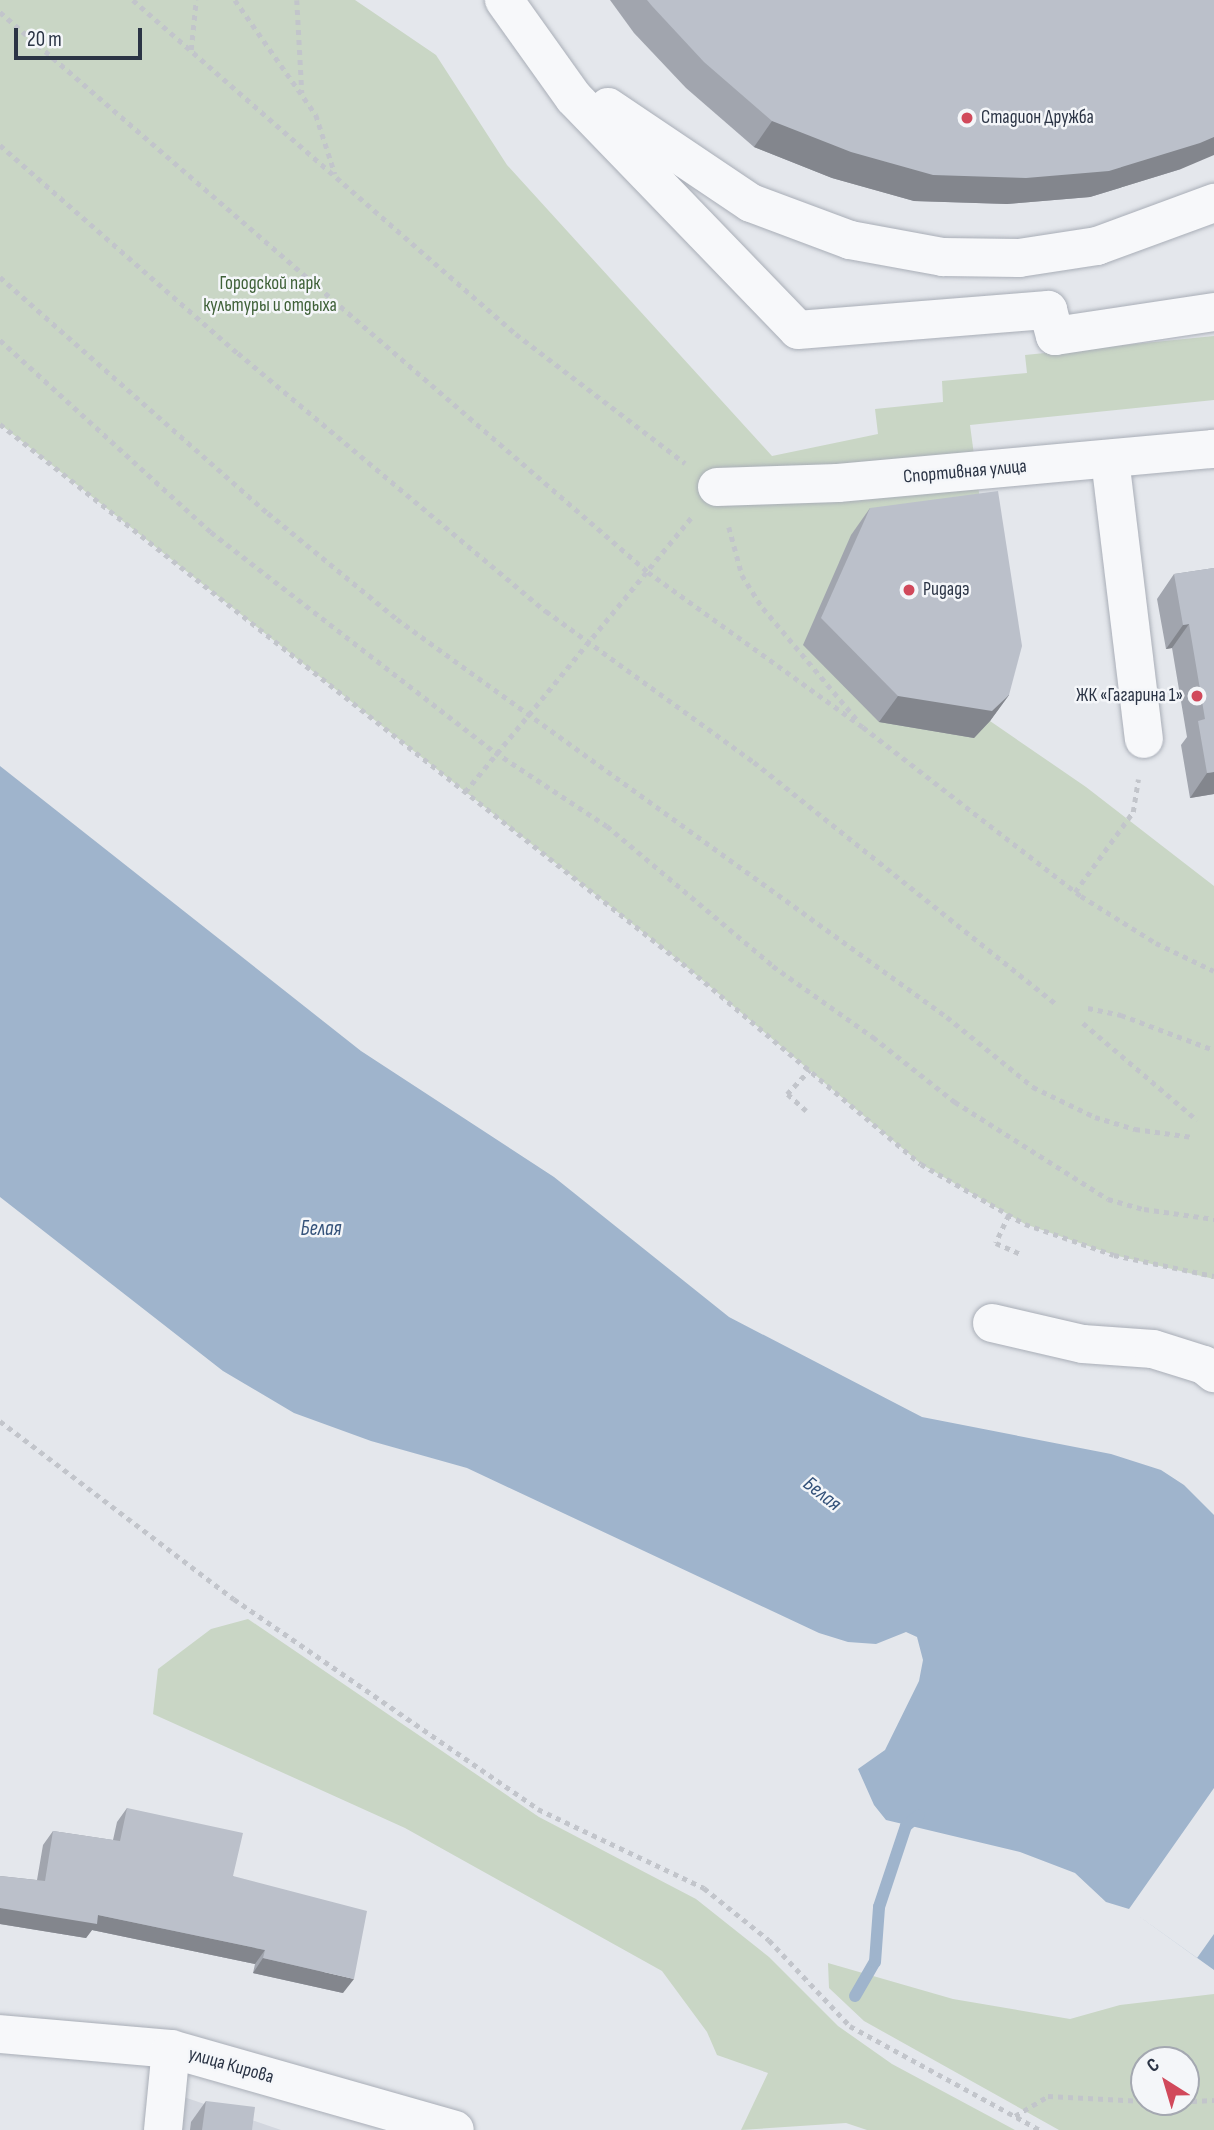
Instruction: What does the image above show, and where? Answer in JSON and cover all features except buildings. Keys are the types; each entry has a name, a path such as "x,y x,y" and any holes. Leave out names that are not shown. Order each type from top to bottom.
{"street":[{"path":"504,0 574,98 798,330 1048,310 1055,336 1214,312"},
{"path":"532,40 611,110 751,203 850,240 943,257 1019,258 1097,246 1214,202"},
{"name":"Спортивная улица","path":"705,478 838,483 1214,449"},
{"path":"1110,459 1144,739"},
{"path":"992,1323 1083,1344 1153,1349 1204,1365 1214,1373"},
{"name":"улица Кирова","path":"0,2035 171,2049 455,2130"},
{"path":"163,2130 171,2049"}],"path":[{"path":"133,0 516,334 705,478 742,575 788,642 863,726"},
{"path":"191,50 196,0"},
{"path":"236,0 316,115 335,175"},
{"path":"296,0 302,96"},
{"path":"0,12 648,572 863,726 1075,892 1156,943 1214,971"},
{"path":"0,145 238,353 589,643 754,762 1055,1003"},
{"path":"0,277 279,522 397,619 947,1017 1033,1087 1094,1117 1135,1129 1192,1137"},
{"path":"0,340 211,532 495,752 607,826 773,966 955,1102 1071,1179 1108,1199 1144,1209 1214,1219"},
{"path":"0,424 465,792 921,1164 1009,1215 1114,1255 1214,1276"},
{"path":"465,792 495,752 531,717 648,572 705,478"},
{"path":"1075,892 1133,812"},
{"path":"1088,1008 1122,1015 1214,1050"},
{"path":"1083,1023 1197,1120"},
{"path":"806,1111 787,1094 809,1070"},
{"path":"1009,1215 996,1243 1021,1254"},
{"path":"0,1421 234,1599 538,1809 704,1888 769,1940 850,2026 1040,2130"},
{"path":"1015,2116 1048,2096 1130,2100"}],"shaded area":[{"path":"175,2094 281,2130 171,2130"}],"green space":[{"name":"Городской парк культуры и отдыха","path":"0,0 355,0 436,55 507,165 772,456 878,434 875,409 943,402 942,381 1027,373 1025,355 1214,336 1214,400 970,425 1003,672 990,721 1086,787 1214,886 1214,1279 1114,1255 1025,1224 921,1164 682,963 0,424"},
{"path":"248,1619 539,1817 696,1899 769,1957 838,2026 892,2064 1015,2130 867,2130 846,2123 741,2130 768,2073 717,2055 707,2032 662,1971 405,1828 153,1714 158,1669 211,1629"},
{"path":"828,1963 953,1999 1070,2019 1120,2005 1214,1994 1214,2130 1059,2130 864,2021 829,1988"}],"water":[{"name":"Белая","path":"0,766 361,1051 554,1177 729,1317 922,1417 1111,1454 1161,1470 1184,1485 1214,1515 1214,1788 1129,1909 1106,1902 1075,1873 1020,1852 886,1820 874,1805 858,1769 885,1750 919,1681 923,1660 917,1637 906,1632 876,1644 848,1642 819,1633 467,1468 371,1441 294,1413 223,1371 0,1197"},
{"path":"1214,1934 1214,1970 1197,1958"}],"waterway":[{"path":"855,1996 875,1962 879,1907 906,1826 919,1815"}],"place":[{"name":"Стадион Дружба","path":"967,118"},
{"name":"Ридадэ","path":"909,590"},
{"name":"ЖК «Гагарина 1»","path":"1197,696"}]}
